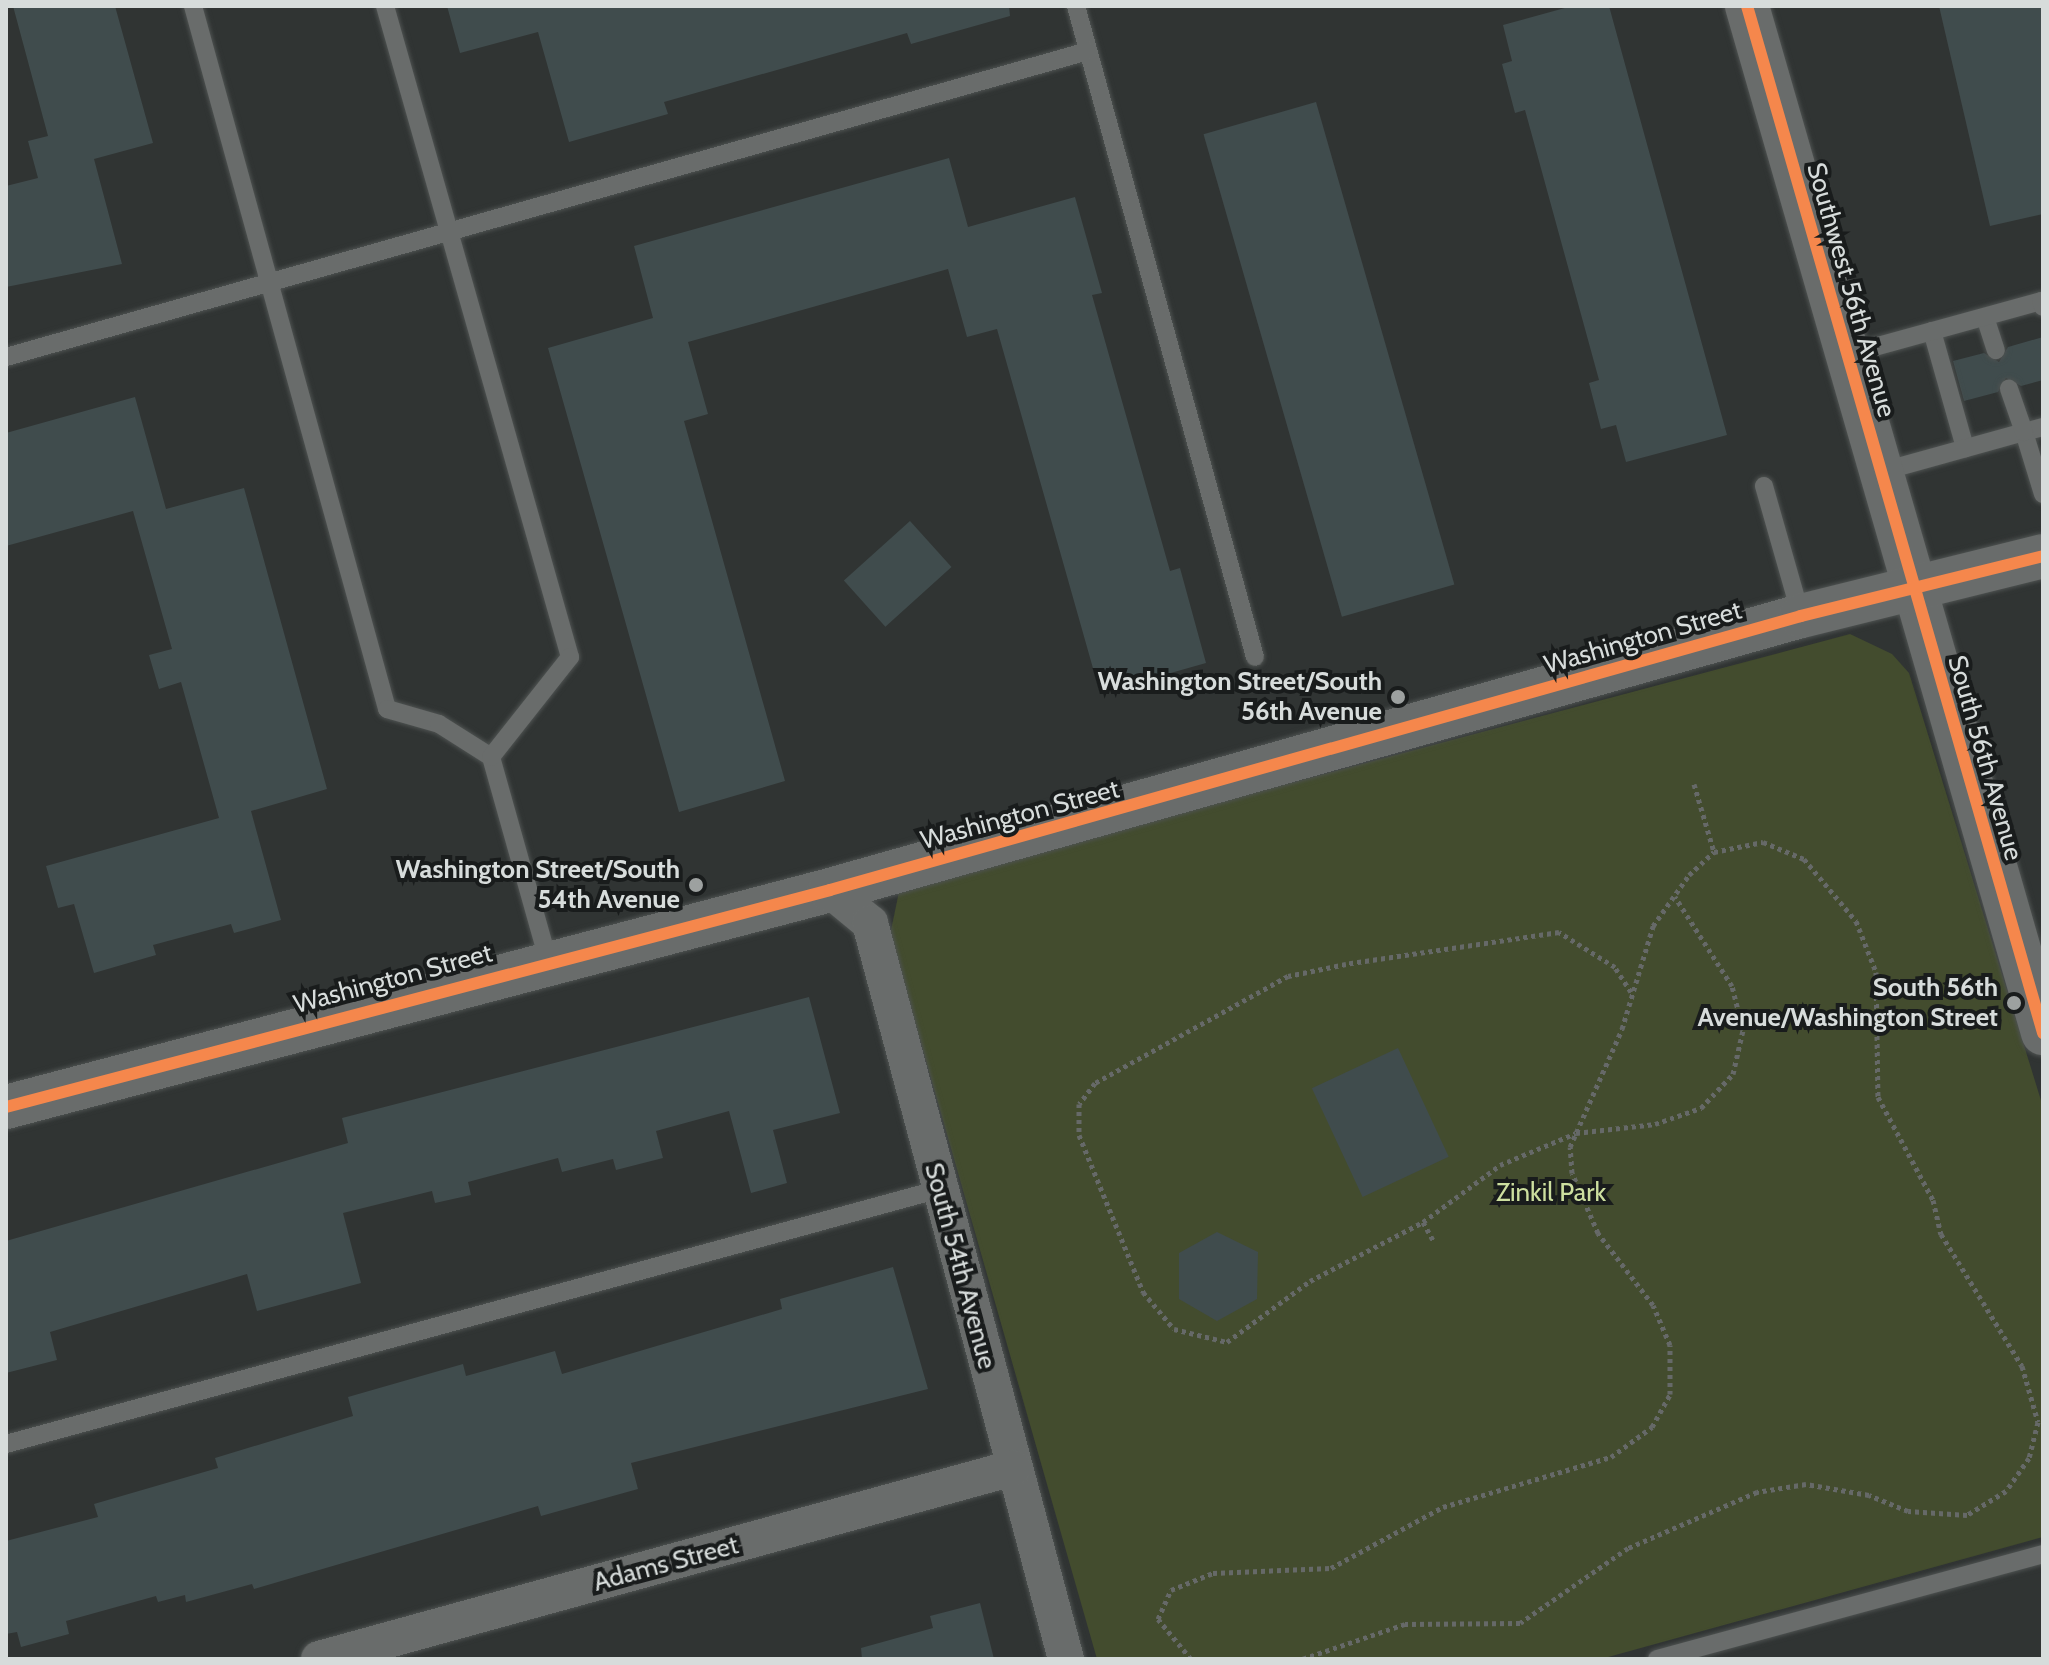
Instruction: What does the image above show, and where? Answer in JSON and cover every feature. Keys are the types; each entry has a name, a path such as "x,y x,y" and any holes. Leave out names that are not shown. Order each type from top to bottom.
{"street":[{"name":"Southwest 56th Avenue","path":"1747,6 1849,354 1913,587"},
{"name":"Washington Street","path":"6,1107 548,960 830,890 1801,616 2043,556"},
{"name":"South 56th Avenue","path":"1913,587 2043,1033"},
{"name":"South 54th Avenue","path":"830,890 870,923 1066,1659"},
{"name":"Adams Street","path":"319,1659 1013,1468"}],"lane":[{"path":"193,6 387,709 439,724 491,757 548,960"},
{"path":"385,6 570,657 491,757"},
{"path":"1076,6 1255,657"},
{"path":"6,357 452,234 1088,51"},
{"path":"1849,354 2041,301 2043,307"},
{"path":"1985,317 1996,350"},
{"path":"1932,331 1965,448"},
{"path":"2009,389 2043,494"},
{"path":"1880,472 2043,427"},
{"path":"1764,486 1801,616"},
{"path":"6,1444 940,1189"},
{"path":"1657,1659 2043,1554"}],"path":[{"path":"1694,784 1714,852"},
{"path":"1191,1659 1158,1619 1171,1590 1213,1573 1331,1568 1443,1507 1611,1457 1652,1427 1670,1394 1670,1345 1653,1305 1598,1233 1572,1173 1576,1133 1653,926 1675,896 1714,852 1763,842 1804,859 1856,921 1876,972 1878,1097 1933,1200 1941,1234 2022,1366 2038,1422 2029,1458 2006,1491 1967,1515 1908,1511 1869,1495 1806,1484 1757,1492 1628,1548 1520,1623 1405,1624 1302,1659"},
{"path":"1631,992 1615,967 1559,932 1346,964 1288,976 1095,1083 1079,1104 1079,1135 1143,1292 1174,1329 1227,1342 1310,1281 1423,1222 1500,1165 1576,1133 1655,1124 1701,1108 1733,1074 1743,1030 1732,986 1675,896"},
{"path":"1423,1222 1433,1240"}],"green space":[{"name":"Zinkil Park","path":"1850,634 1892,654 1909,673 2043,1107 2043,1537 1601,1659 1097,1659 890,935 900,887"}],"building":[{"path":"13,6 115,6 153,143 94,159 122,264 6,287 6,186 38,178 28,141 48,136"},
{"path":"447,6 1009,6 1010,16 911,44 907,33 664,102 668,114 569,142 538,32 460,53"},
{"path":"1572,6 1609,6 1727,435 1626,462 1616,425 1601,429 1589,383 1599,380 1525,110 1515,113 1502,64 1512,61 1503,25"},
{"path":"1939,6 2043,6 2043,214 1990,226"},
{"path":"1316,102 1454,585 1342,617 1204,134"},
{"path":"949,158 968,227 1075,197 1102,293 1092,295 1170,571 1180,568 1206,663 1100,693 997,329 967,337 948,269 688,342 708,414 684,421 785,781 679,812 548,348 653,318 634,246"},
{"path":"2043,337 2043,380 2021,386 2006,378 1998,392 1964,401 1953,361 1984,353 1999,362 2008,347"},
{"path":"135,397 166,509 244,488 327,789 251,811 281,920 234,933 231,924 153,945 156,955 94,973 74,904 58,908 46,866 219,818 181,682 159,689 149,655 172,649 133,511 6,546 6,433"},
{"path":"910,521 951,567 885,627 844,581"},
{"path":"809,997 840,1113 773,1130 787,1183 751,1193 729,1111 656,1131 663,1158 616,1170 613,1159 562,1172 558,1158 468,1182 471,1195 435,1203 432,1191 343,1213 361,1283 257,1311 247,1274 50,1332 57,1360 6,1373 6,1241 348,1143 342,1118"},
{"path":"1398,1048 1449,1157 1363,1197 1312,1088"},
{"path":"1217,1232 1258,1252 1257,1299 1217,1321 1179,1299 1179,1253"},
{"path":"893,1267 928,1389 631,1463 638,1489 541,1516 538,1506 254,1589 252,1584 186,1602 185,1595 158,1602 156,1596 66,1621 69,1634 21,1647 17,1632 6,1634 6,1541 98,1517 94,1504 218,1468 215,1458 353,1416 348,1397 463,1364 466,1376 555,1351 562,1374 782,1309 780,1299"},
{"path":"980,1603 994,1659 862,1659 861,1648 933,1628 930,1616"}],"cycle path":[{"path":"1747,6 2043,1033"},
{"path":"6,1107 830,890 1801,616 2043,556"}],"place":[{"name":"Washington Street/South 56th Avenue","path":"1398,697"},
{"name":"Washington Street/South 54th Avenue","path":"696,885"},
{"name":"South 56th Avenue/Washington Street","path":"2014,1003"}]}
